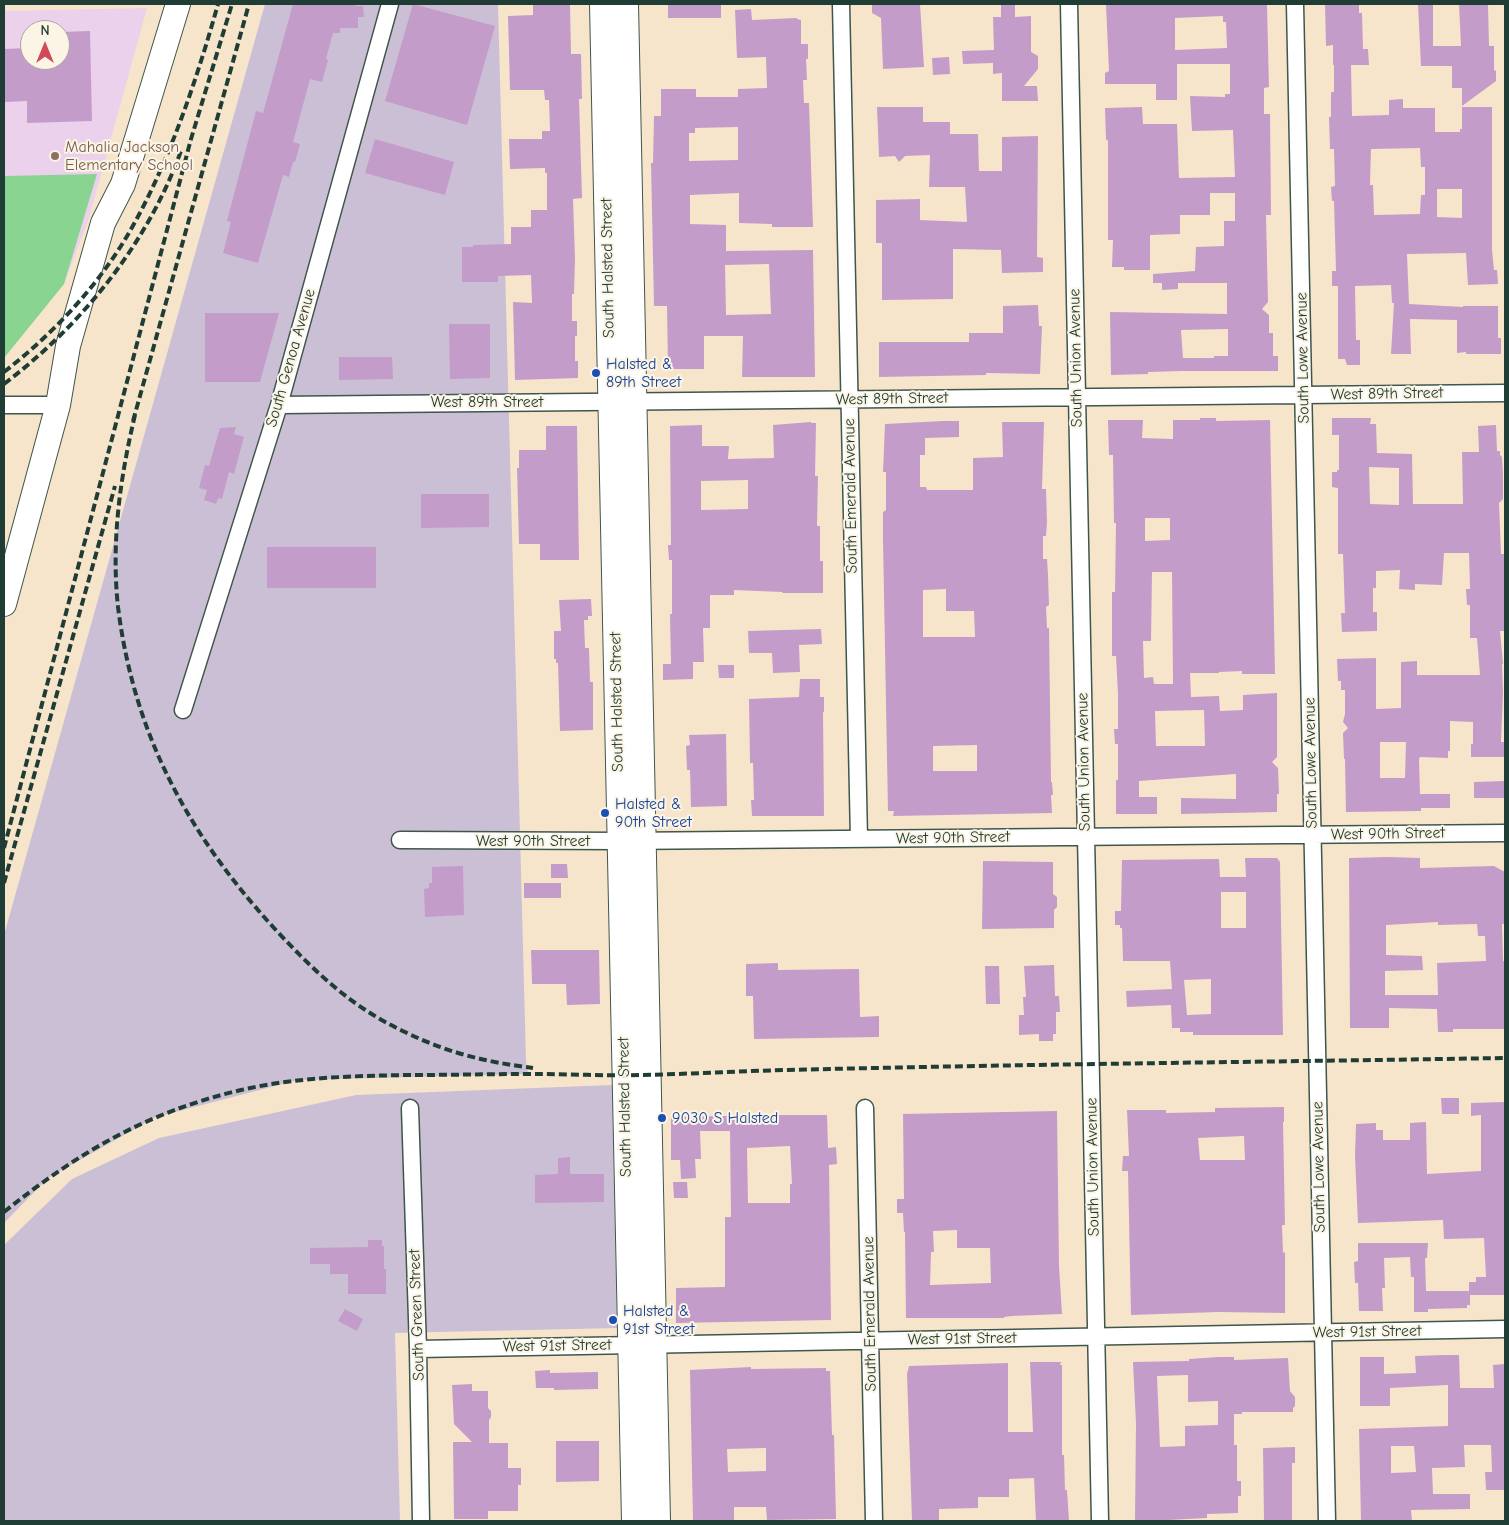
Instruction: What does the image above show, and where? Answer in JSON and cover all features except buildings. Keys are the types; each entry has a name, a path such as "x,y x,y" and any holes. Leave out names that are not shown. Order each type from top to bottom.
{"main road":[{"path":"4,604 58,405 81,350 119,225 123,184 178,4"},
{"name":"South Halsted Street","path":"602,4 634,1521"},
{"name":"South Halsted Street","path":"626,4 658,1521"}],"street":[{"name":"South Genoa Avenue","path":"183,710 279,405 390,4"},
{"name":"South Emerald Avenue","path":"841,4 859,839"},
{"name":"South Union Avenue","path":"1068,4 1100,1521"},
{"name":"South Lowe Avenue","path":"1295,4 1327,1521"},
{"name":"West 89th Street","path":"279,405 1505,393"},
{"path":"4,405 58,405"},
{"name":"West 90th Street","path":"400,840 643,841 1505,833"},
{"name":"South Green Street","path":"410,1108 418,1349 421,1521"},
{"name":"South Emerald Avenue","path":"865,1108 874,1521"},
{"name":"West 91st Street","path":"418,1349 1505,1329"}],"shaded area":[{"path":"265,4 498,4 526,1061 528,1074 298,1080 156,1117 48,1178 4,1223 4,935"},
{"name":"Mahalia Jackson Elementary School","path":"147,8 89,218 64,284 4,358 4,11"},
{"path":"612,1085 617,1328 395,1333 400,1521 4,1521 4,1245 72,1179 159,1138 356,1095"}],"green space":[{"path":"97,174 64,284 4,358 4,176"}],"railway":[{"path":"4,372 40,342 74,307 104,270 130,231 157,177 181,120 218,4"},
{"path":"4,848 191,139 232,4"},
{"path":"133,421 249,4"},
{"path":"4,384 60,335 110,279 132,248 151,216 168,183 182,148"},
{"path":"135,415 125,462 118,510 116,534 118,607 126,654 137,698 152,740 170,780 191,819 243,892 274,928 304,959 350,999 386,1022 437,1046 483,1060 533,1068"},
{"path":"4,883 115,486"},
{"path":"4,1212 59,1171 87,1153 144,1122 207,1099 283,1082 346,1077 410,1075 628,1075 967,1066 1505,1058"}],"place":[{"name":"Mahalia Jackson Elementary School","path":"55,156"},
{"name":"Halsted & 89th Street","path":"596,373"},
{"name":"Halsted & 90th Street","path":"605,813"},
{"name":"9030 S Halsted","path":"662,1118"},
{"name":"Halsted & 91st Street","path":"613,1320"}]}
